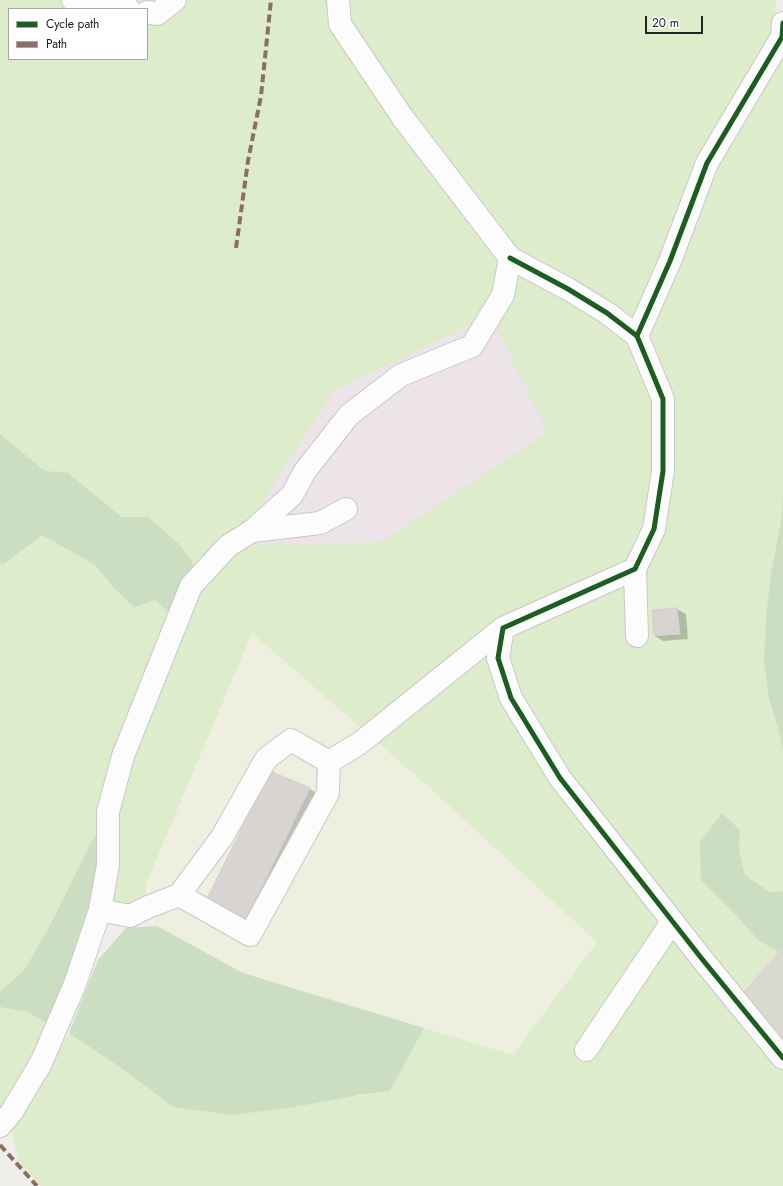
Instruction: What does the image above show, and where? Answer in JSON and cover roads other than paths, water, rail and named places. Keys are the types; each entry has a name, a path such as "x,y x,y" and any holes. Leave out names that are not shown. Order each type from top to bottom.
{"street":[{"path":"73,0 124,8"},
{"path":"148,12 157,14 175,0"},
{"path":"338,0 340,24 403,118 510,258 568,289 607,313 637,336 663,399 663,471 654,529 635,569 637,636"},
{"path":"637,336 670,261 707,163 782,37 783,23"},
{"path":"0,1126 11,1113 41,1064 75,984 100,910 108,865 108,812 123,756 192,586 228,546 252,531 292,495 305,471 349,415 402,375 472,346 503,295 510,258"},
{"path":"252,531 320,523 346,509"},
{"path":"329,762 360,744 503,628 635,569"},
{"path":"503,628 498,658 511,698 560,778 672,922 783,1058"},
{"path":"100,910 130,916 179,895 222,837 266,758 291,740 329,762"},
{"path":"179,895 250,935 328,794 329,762"},
{"path":"586,1050 672,922"}]}
